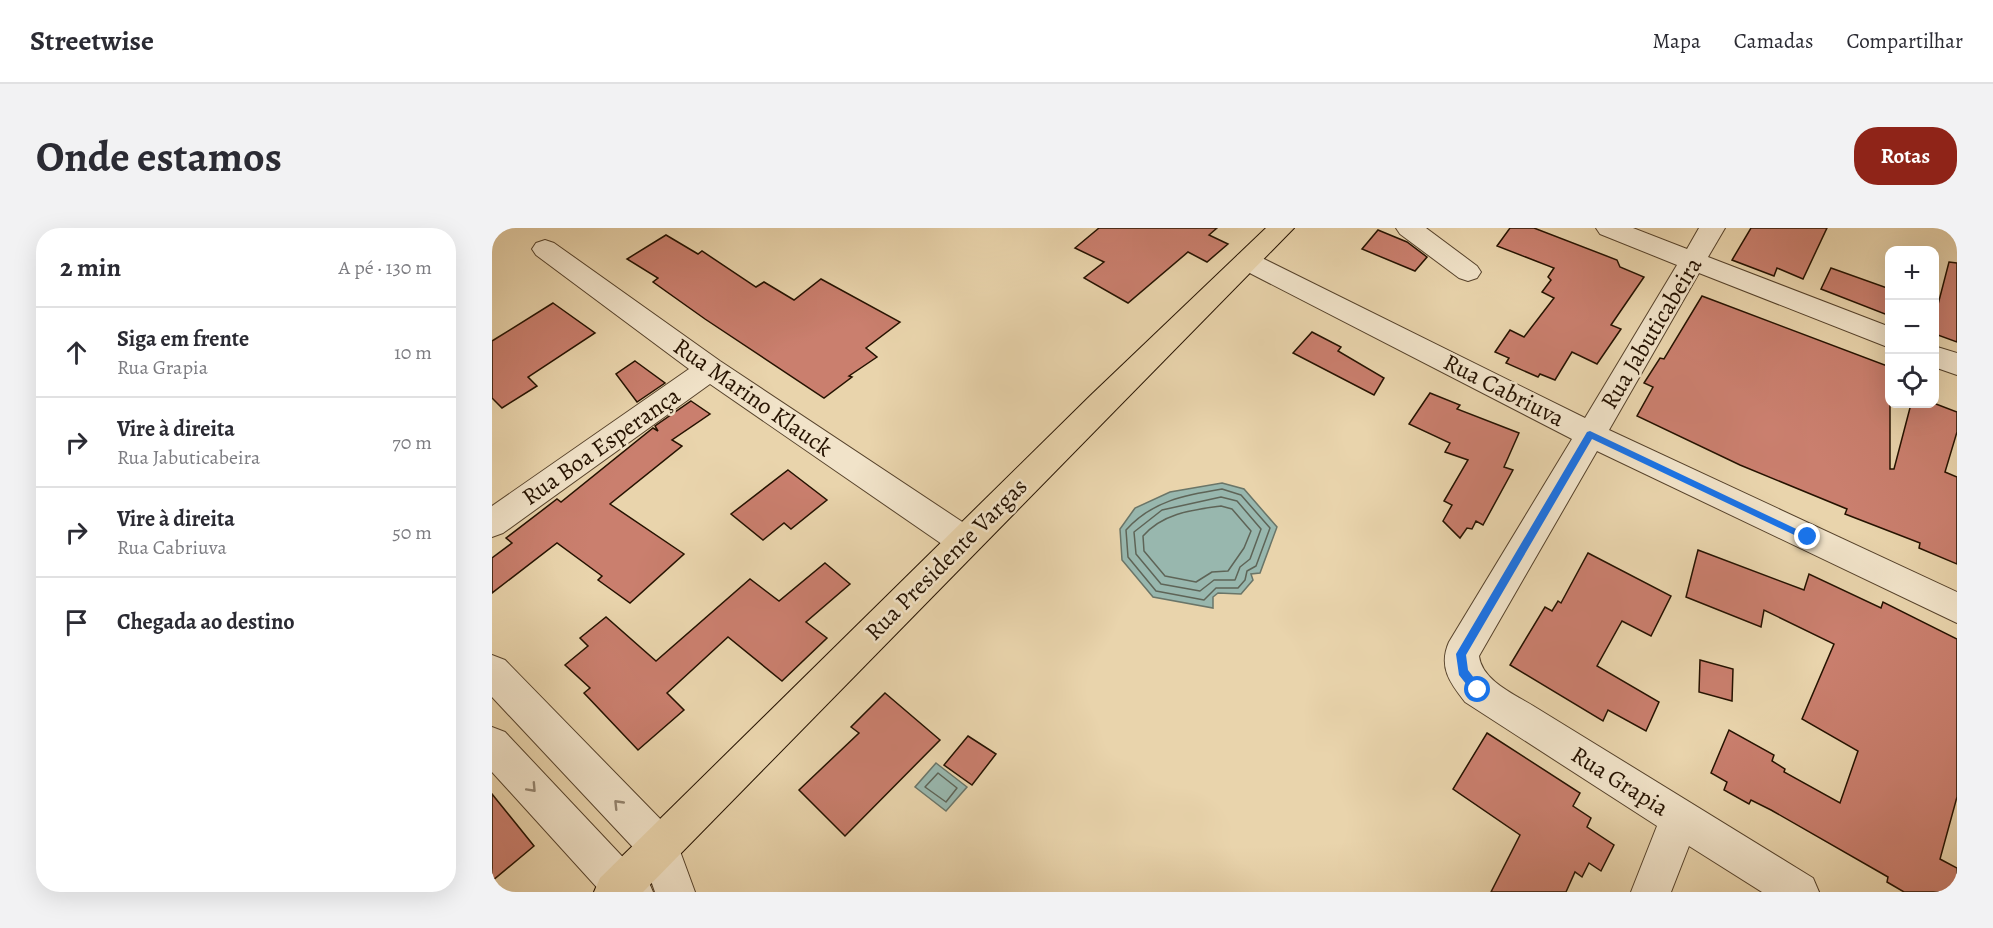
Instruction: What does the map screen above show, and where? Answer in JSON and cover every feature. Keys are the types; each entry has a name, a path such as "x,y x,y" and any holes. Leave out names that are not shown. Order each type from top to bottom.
{"main road":[{"name":"Rua Presidente Vargas","path":"622,890 659,846 1281,228"}],"street":[{"path":"1409,228 1468,272"},
{"path":"1609,228 1885,336"},
{"name":"Rua Jabuticabeira","path":"1461,654 1712,228"},
{"name":"Rua Marino Klauck","path":"545,249 710,369 964,541"},
{"name":"Rua Cabriuva","path":"1247,261 1590,434 1957,608"},
{"path":"1939,357 1957,364"},
{"name":"Rua Boa Esperança","path":"492,523 710,369"},
{"name":"Rua Grapia","path":"1461,654 1463,672 1478,690 1799,892"},
{"path":"492,672 659,846 675,892"},
{"path":"492,745 622,890"},
{"path":"1651,892 1680,819"}],"water":[{"path":"1222,483 1244,489 1277,527 1260,573 1251,574 1253,580 1241,594 1218,593 1213,597 1213,608 1153,597 1122,560 1120,529 1135,508 1170,492"},
{"path":"936,763 967,787 946,811 915,787"}],"building":[{"path":"1099,228 1217,228 1209,235 1228,244 1207,262 1188,252 1128,303 1084,278 1104,262 1075,248"},
{"path":"1510,228 1534,228 1617,260 1620,267 1644,277 1611,325 1621,329 1597,364 1572,352 1555,380 1540,374 1538,377 1506,363 1509,358 1495,352 1510,330 1524,337 1554,298 1542,292 1551,280 1548,277 1554,268 1497,246"},
{"path":"1751,228 1827,228 1803,279 1777,268 1774,276 1732,260"},
{"path":"1378,230 1407,242 1427,257 1415,271 1362,249"},
{"path":"666,235 698,254 702,251 756,287 764,282 794,300 821,279 900,322 866,348 877,357 849,376 852,377 824,398 705,319 653,282 658,278 627,259"},
{"path":"1949,262 1957,263 1957,342 1939,335 1939,301"},
{"path":"1831,268 1885,287 1885,314 1821,289"},
{"path":"1702,296 1885,365 1885,408 1890,408 1890,469 1894,469 1910,408 1939,408 1939,405 1957,412 1957,432 1945,472 1957,477 1957,564 1919,548 1920,543 1845,514 1847,509 1740,465 1637,416 1653,387 1644,383 1660,358 1664,359"},
{"path":"553,303 595,333 528,377 537,386 502,408 492,398 492,341"},
{"path":"1312,332 1341,347 1338,351 1384,378 1374,395 1293,353"},
{"path":"635,361 665,383 637,402 616,374"},
{"path":"1430,393 1460,405 1457,409 1519,433 1504,467 1513,470 1483,525 1476,521 1472,529 1467,528 1460,538 1443,521 1452,505 1444,501 1468,460 1445,452 1450,443 1409,424"},
{"path":"691,401 710,414 672,440 682,446 610,504 684,554 630,603 598,580 602,576 557,543 492,593 492,558 512,543 506,538 557,499 561,502 653,428 658,431 655,426"},
{"path":"788,470 827,500 791,529 784,523 763,540 731,514"},
{"path":"1698,550 1804,590 1809,574 1881,608 1883,602 1957,639 1957,797 1940,859 1957,868 1957,892 1904,892 1887,882 1888,877 1771,810 1751,800 1749,804 1724,790 1727,782 1711,773 1729,730 1774,755 1772,761 1785,769 1784,772 1840,803 1858,751 1802,719 1834,644 1764,610 1761,627 1686,597"},
{"path":"1588,553 1671,596 1651,636 1622,621 1597,666 1659,702 1646,731 1608,710 1603,721 1510,665 1545,607 1552,611 1558,601 1561,603"},
{"path":"825,563 850,584 806,622 827,638 782,681 728,637 667,693 684,710 638,750 584,693 590,688 565,665 588,646 580,638 606,617 656,661 750,579 779,601"},
{"path":"1700,660 1733,669 1732,701 1699,692"},
{"path":"885,693 940,740 845,836 799,790 859,733 851,727"},
{"path":"1487,733 1580,793 1573,806 1591,818 1587,827 1614,845 1601,871 1589,863 1582,877 1575,872 1566,892 1491,892 1520,835 1453,789"},
{"path":"968,736 996,754 972,785 944,765"},
{"path":"492,794 534,846 492,881"}],"route":[{"path":"1478,690 1463,672 1461,654 1590,434 1808,537"}]}
